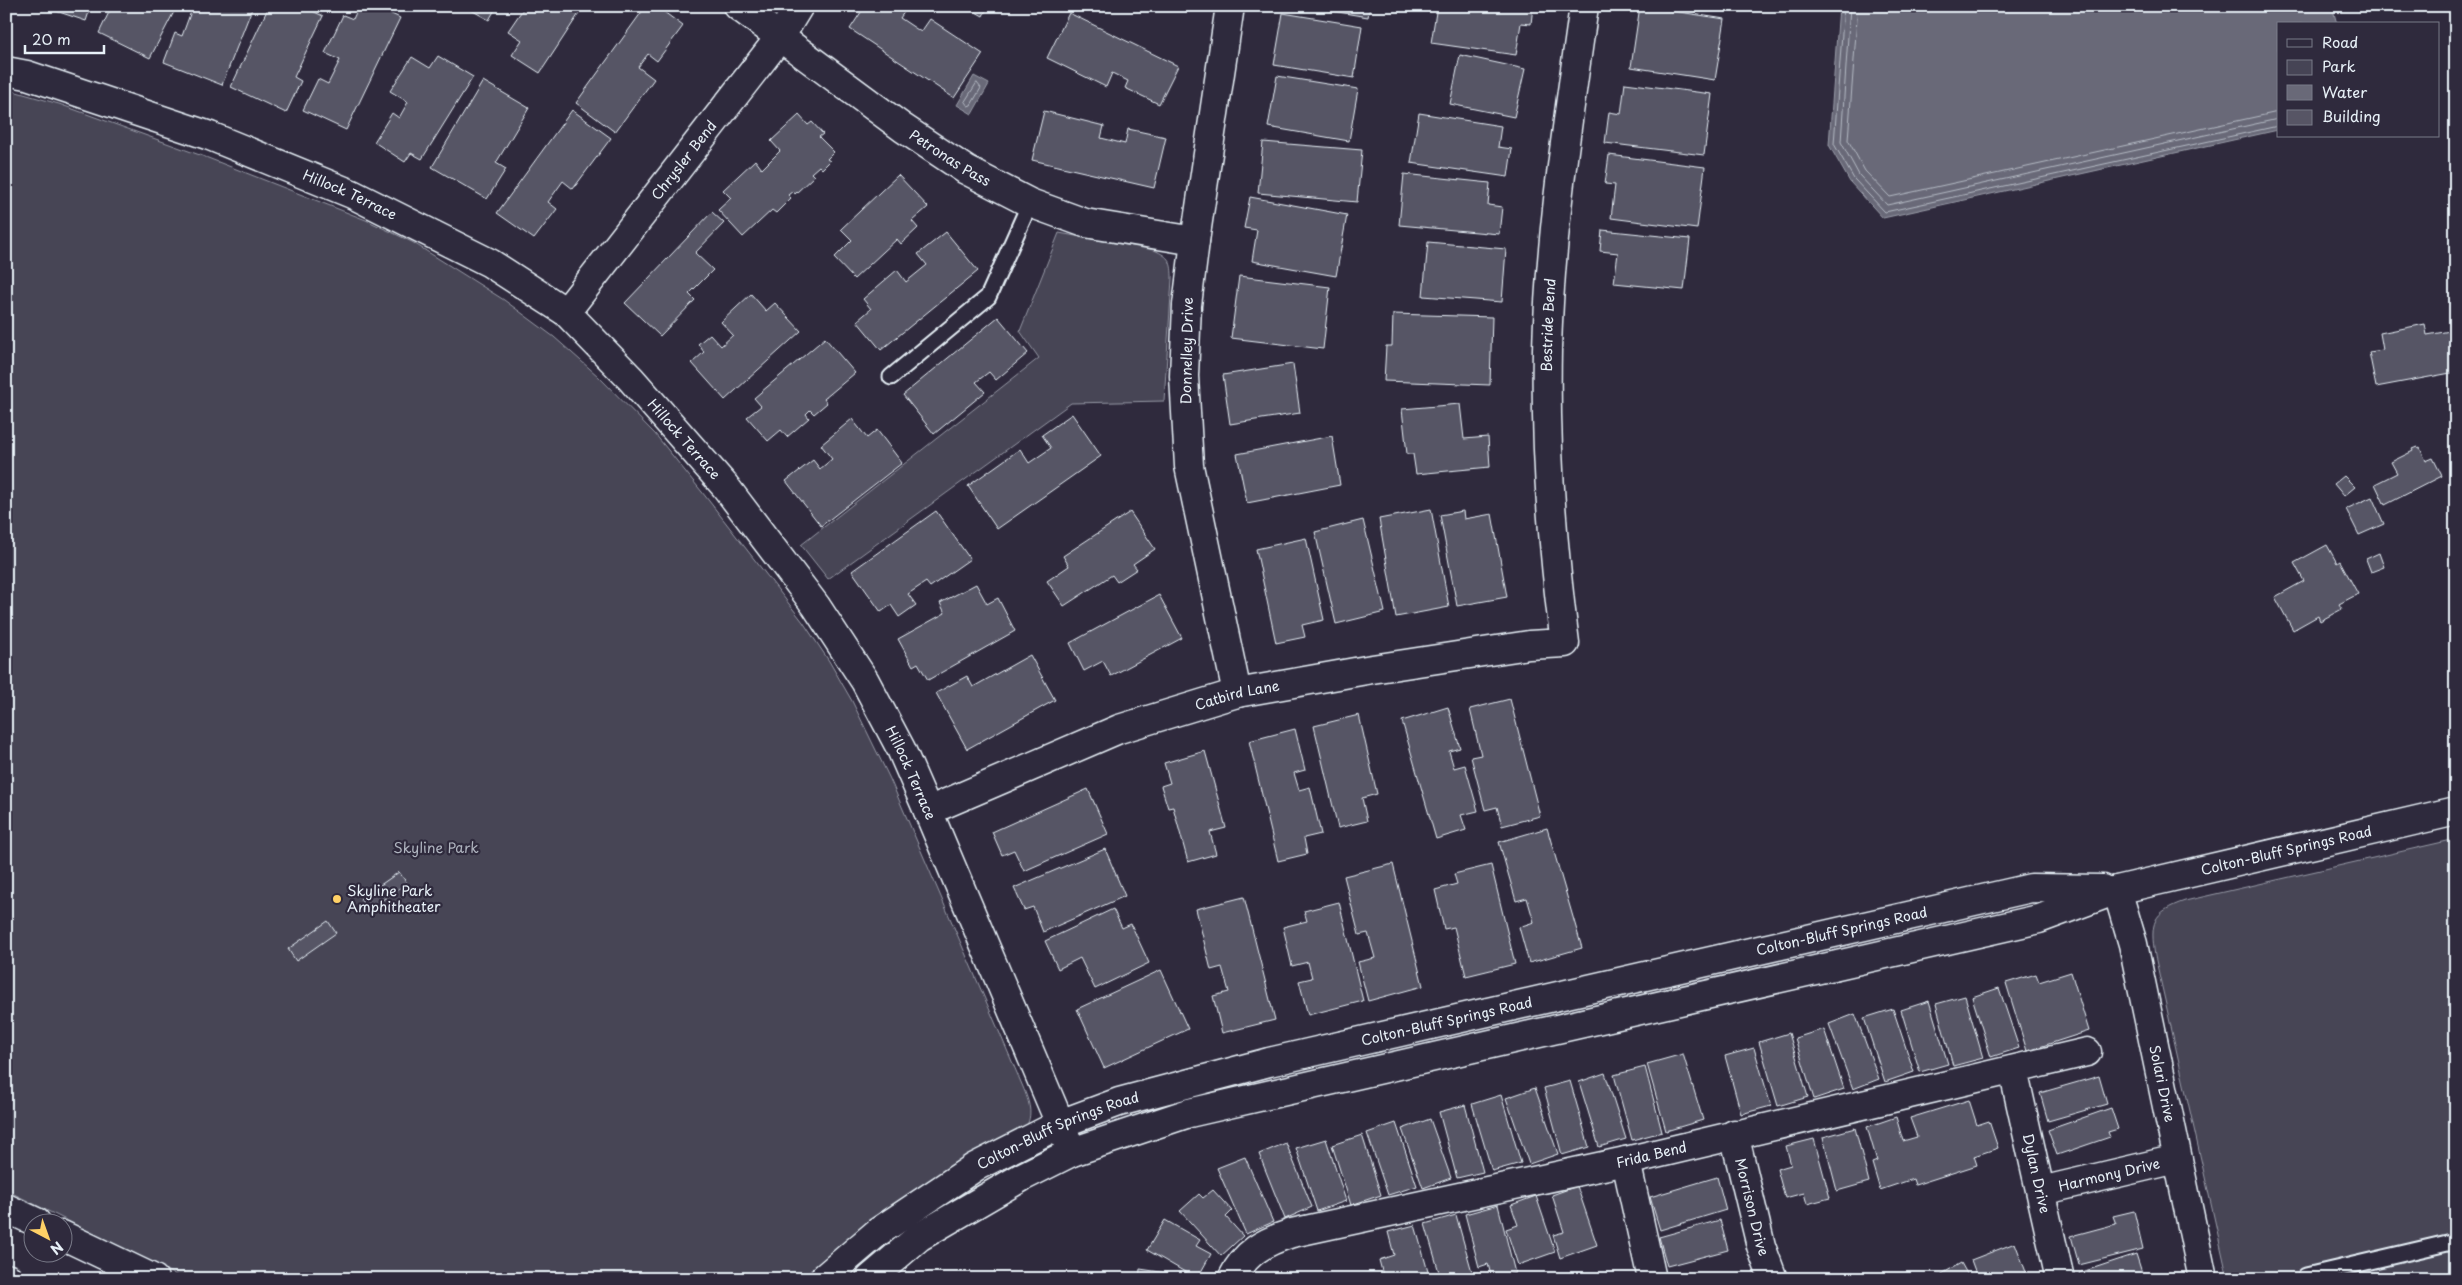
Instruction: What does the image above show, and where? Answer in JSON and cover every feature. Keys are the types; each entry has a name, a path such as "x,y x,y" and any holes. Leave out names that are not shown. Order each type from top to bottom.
{"street":[{"name":"Petronas Pass","path":"738,6 903,128 966,170 1030,203 1085,223 1195,242"},
{"name":"Chrysler Bend","path":"566,312 780,37 799,6"},
{"name":"Donnelley Drive","path":"1230,6 1187,305 1184,376 1189,466 1237,693"},
{"name":"Bestride Bend","path":"1565,643 1557,582 1548,472 1547,348 1560,174 1584,6"},
{"name":"Hillock Terrace","path":"6,71 27,75 210,136 352,194 490,263 566,312 631,379 725,486 816,606 865,681 901,749 1072,1152"},
{"name":"Catbird Lane","path":"928,811 1119,729 1237,693 1382,667 1528,645 1565,643"},
{"name":"Colton-Bluff Springs Road","path":"870,1279 919,1237 1022,1177 1072,1152 1189,1113 1260,1095 2039,919 2117,890 2456,811"},
{"name":"Colton-Bluff Springs Road","path":"823,1279 878,1232 975,1168 1060,1124 1119,1102 1269,1062 2031,888 2117,890"},
{"name":"Solari Drive","path":"2117,890 2133,944 2203,1279"},
{"name":"Frida Bend","path":"1232,1279 1249,1253 1268,1241 1292,1233 1626,1161 2087,1052"},
{"name":"Dylan Drive","path":"2012,1070 2060,1279"},
{"name":"Morrison Drive","path":"1734,1134 1761,1246 1773,1279"},
{"name":"Harmony Drive","path":"2041,1191 2177,1159"},
{"path":"1626,1161 1652,1279"},
{"path":"6,1208 22,1215"},
{"path":"72,1240 154,1279"}],"lane":[{"path":"891,377 988,297 1030,203"},
{"path":"2306,1279 2306,1276 2456,1241"}],"green space":[{"name":"Skyline Park","path":"6,89 59,104 208,158 366,220 412,242 504,300 554,337 598,376 655,434 803,622 829,661 852,701 890,779 1023,1087 1029,1103 1030,1113 1025,1129 880,1217 806,1279 184,1279 72,1223 72,1212 50,1212 6,1190"},
{"path":"1059,233 1154,250 1164,255 1171,264 1172,279 1164,401 1071,403 828,579 801,545 1039,358 1020,331"},
{"path":"2456,839 2456,1279 2228,1279 2155,956 2153,935 2156,920 2166,910 2185,901"}],"water":[{"path":"1839,6 2332,6 2336,22 2277,22 2277,130 1883,218 1850,182 1829,145"},
{"path":"974,76 989,84 972,114 957,105"}],"building":[{"path":"41,6 91,6 86,21"},
{"path":"112,6 177,6 150,58 99,33"},
{"path":"193,6 253,6 222,85 164,62 175,33 182,36"},
{"path":"269,6 302,6 323,16 294,77 301,81 286,113 231,87"},
{"path":"359,6 375,6 400,18 346,130 303,110 318,79 328,84 340,60 325,53 343,15 353,19"},
{"path":"464,6 497,6 489,20"},
{"path":"525,6 584,6 540,73 512,55 522,40 508,31"},
{"path":"646,6 656,6 683,26 657,61 648,54 638,67 654,79 615,132 576,103"},
{"path":"865,6 904,6 907,8 900,18 921,32 930,19 983,54 954,98 850,29"},
{"path":"965,6 988,6 983,16"},
{"path":"1302,6 1370,6 1368,17"},
{"path":"1437,6 1533,6 1531,24 1521,23 1516,55 1431,43"},
{"path":"1640,6 1725,19 1715,80 1631,67"},
{"path":"1069,13 1178,66 1159,104 1125,88 1128,81 1112,73 1106,87 1047,58"},
{"path":"1283,13 1362,26 1354,78 1274,65"},
{"path":"1460,55 1525,69 1514,117 1450,104"},
{"path":"438,56 473,77 422,159 411,153 405,162 374,142 392,113 399,118 408,102 390,91 412,57 430,68"},
{"path":"1277,76 1358,89 1349,141 1268,127"},
{"path":"483,81 529,108 496,163 506,169 487,199 432,167"},
{"path":"1625,83 1712,94 1704,155 1605,143 1609,112 1621,114"},
{"path":"572,110 611,138 573,189 563,181 548,202 557,209 534,239 497,213"},
{"path":"1044,111 1104,126 1101,138 1125,144 1128,129 1166,137 1154,188 1032,160"},
{"path":"1419,113 1501,126 1498,147 1512,149 1508,177 1411,163"},
{"path":"799,115 808,125 812,122 823,134 819,137 834,152 827,159 830,161 822,169 819,166 811,173 814,176 795,194 793,191 788,195 791,198 776,213 772,210 743,237 718,210 731,198 723,190 755,160 762,169 780,151 771,141"},
{"path":"1263,142 1362,150 1357,202 1258,193"},
{"path":"1609,155 1705,167 1697,229 1611,218 1615,185 1605,184"},
{"path":"1404,174 1490,183 1488,205 1502,207 1499,234 1399,225"},
{"path":"898,175 928,207 912,221 918,228 901,244 897,239 854,279 834,258 852,240 841,229"},
{"path":"1250,197 1347,215 1336,276 1252,261 1257,230 1244,228"},
{"path":"712,212 724,223 695,253 713,270 689,294 695,300 660,336 625,303"},
{"path":"1602,230 1690,239 1684,290 1614,283 1618,253 1600,251"},
{"path":"946,232 978,271 881,350 857,321 871,309 863,299 897,270 906,282 927,265 918,254"},
{"path":"1428,242 1506,249 1502,302 1423,296"},
{"path":"1239,276 1330,287 1323,349 1231,338"},
{"path":"751,294 766,311 775,303 801,331 725,400 692,363 704,352 698,344 710,334 721,346 733,335 721,322"},
{"path":"1393,314 1492,317 1490,385 1384,381 1386,346 1392,346"},
{"path":"998,317 1028,353 996,380 989,372 976,382 985,392 934,434 903,395"},
{"path":"2425,324 2427,335 2456,330 2456,372 2376,387 2369,352 2383,350 2380,333"},
{"path":"825,338 855,373 824,399 827,403 814,414 810,410 806,414 809,418 787,437 781,430 768,441 747,417 761,406 754,398"},
{"path":"1293,364 1300,413 1230,424 1223,375"},
{"path":"1460,404 1464,439 1488,437 1490,467 1416,474 1413,454 1407,454 1402,409"},
{"path":"1072,414 1101,456 997,529 968,486 1020,449 1029,463 1051,448 1042,435"},
{"path":"852,419 867,438 877,430 902,463 821,526 786,481 813,460 820,469 832,459 821,445"},
{"path":"1332,436 1340,485 1247,503 1237,454"},
{"path":"2417,447 2418,449 2420,448 2426,461 2433,458 2442,476 2385,505 2375,484 2397,473 2391,462"},
{"path":"2344,476 2355,487 2344,496 2334,484"},
{"path":"2372,497 2384,524 2359,535 2346,509"},
{"path":"1431,509 1449,607 1396,617 1379,519"},
{"path":"936,511 970,559 930,587 926,582 908,594 916,605 899,617 891,605 881,612 852,571"},
{"path":"1463,511 1464,519 1492,514 1507,597 1457,606 1440,515"},
{"path":"1130,512 1155,549 1133,564 1137,569 1117,582 1112,575 1064,606 1047,581 1069,566 1063,556"},
{"path":"1363,520 1385,612 1336,624 1315,532"},
{"path":"1306,538 1324,620 1302,625 1305,637 1276,643 1256,549"},
{"path":"2327,545 2337,563 2340,561 2358,594 2339,604 2342,609 2320,621 2318,616 2293,630 2275,597 2304,581 2294,563"},
{"path":"2379,553 2384,567 2371,572 2366,559"},
{"path":"976,584 987,604 998,598 1015,631 928,680 918,663 913,666 898,639 945,613 940,603"},
{"path":"1159,595 1182,638 1111,676 1103,661 1084,671 1070,643"},
{"path":"1030,655 1055,700 967,749 936,693 967,676 973,687"},
{"path":"1510,699 1540,816 1502,826 1497,807 1485,810 1471,757 1481,755 1470,709"},
{"path":"1448,707 1460,748 1449,751 1454,768 1465,765 1478,811 1461,815 1466,830 1436,839 1402,721"},
{"path":"1359,715 1377,794 1362,798 1367,821 1338,828 1314,726"},
{"path":"1295,729 1305,770 1294,773 1299,790 1310,787 1321,834 1304,838 1307,854 1278,861 1249,741"},
{"path":"1205,751 1226,828 1210,832 1216,854 1188,862 1173,807 1168,808 1161,786 1170,783 1164,763"},
{"path":"1088,789 1108,834 1024,871 1014,850 1002,855 992,832"},
{"path":"1547,828 1582,948 1529,963 1519,927 1534,922 1527,898 1516,901 1499,842"},
{"path":"1105,849 1125,896 1043,932 1033,907 1024,910 1014,888"},
{"path":"1393,864 1423,986 1368,1001 1358,962 1375,958 1368,933 1359,935 1344,876"},
{"path":"1491,865 1515,964 1466,976 1454,927 1444,929 1435,890 1457,884 1454,874"},
{"path":"399,872 407,883 368,910 360,899"},
{"path":"1244,897 1275,1020 1222,1033 1213,996 1229,992 1222,967 1211,970 1196,909"},
{"path":"1339,902 1363,1001 1308,1015 1299,981 1312,978 1308,962 1292,966 1283,927 1307,921 1304,911"},
{"path":"1113,909 1122,928 1131,924 1149,963 1095,989 1080,958 1058,969 1045,941"},
{"path":"328,921 336,933 296,961 288,949"},
{"path":"1161,970 1188,1029 1104,1068 1077,1009"},
{"path":"2071,972 2089,1031 2027,1051 2006,983 2036,974 2039,982"},
{"path":"1999,988 2019,1048 1991,1057 1972,997"},
{"path":"1965,996 1983,1058 1953,1066 1936,1004"},
{"path":"1929,1001 1948,1064 1920,1072 1901,1010"},
{"path":"1893,1009 1914,1072 1885,1082 1864,1018"},
{"path":"1855,1014 1879,1079 1853,1089 1829,1024"},
{"path":"1824,1029 1844,1089 1814,1099 1795,1038"},
{"path":"1789,1033 1808,1097 1778,1106 1759,1042"},
{"path":"1754,1048 1771,1106 1741,1114 1725,1056"},
{"path":"1683,1054 1703,1120 1666,1131 1647,1064"},
{"path":"1645,1067 1662,1132 1632,1140 1614,1075"},
{"path":"1605,1073 1626,1139 1599,1147 1579,1082"},
{"path":"2099,1076 2107,1104 2048,1121 2040,1093"},
{"path":"1570,1081 1589,1147 1562,1155 1544,1088"},
{"path":"1535,1088 1558,1154 1529,1164 1506,1098"},
{"path":"1501,1095 1521,1163 1492,1171 1472,1104"},
{"path":"1969,1100 1977,1125 1989,1121 1998,1148 1974,1156 1977,1165 1915,1185 1913,1179 1880,1190 1872,1163 1877,1161 1867,1127 1896,1117 1903,1141 1917,1137 1910,1118"},
{"path":"1465,1105 1483,1172 1457,1178 1439,1112"},
{"path":"2111,1108 2118,1129 2108,1132 2110,1137 2057,1155 2048,1130"},
{"path":"1430,1119 1451,1178 1423,1188 1402,1129"},
{"path":"1396,1123 1417,1186 1388,1195 1367,1133"},
{"path":"1855,1128 1869,1182 1837,1191 1823,1137"},
{"path":"1362,1135 1381,1195 1351,1205 1332,1145"},
{"path":"1326,1139 1346,1201 1317,1211 1296,1148"},
{"path":"1814,1139 1830,1198 1807,1204 1804,1193 1785,1198 1777,1169 1791,1165 1786,1146"},
{"path":"1286,1143 1312,1207 1285,1219 1259,1154"},
{"path":"1245,1157 1273,1222 1246,1234 1217,1168"},
{"path":"1717,1177 1726,1210 1660,1230 1650,1197"},
{"path":"1577,1186 1597,1245 1560,1258 1553,1235 1564,1232 1552,1195"},
{"path":"1213,1190 1232,1211 1226,1217 1243,1236 1221,1256 1180,1211 1199,1194 1203,1198"},
{"path":"1536,1196 1555,1252 1518,1265 1506,1229 1518,1225 1511,1205"},
{"path":"1498,1205 1515,1273 1492,1279 1488,1264 1479,1267 1465,1214"},
{"path":"2134,1211 2143,1249 2079,1265 2071,1236 2116,1224 2113,1216"},
{"path":"1456,1215 1474,1279 1441,1279 1425,1224"},
{"path":"1165,1220 1200,1240 1196,1246 1211,1254 1197,1279 1147,1250"},
{"path":"1720,1220 1728,1250 1667,1266 1659,1237"},
{"path":"1415,1225 1430,1279 1384,1279 1379,1260 1394,1255 1388,1232"},
{"path":"2015,1243 2026,1272 2010,1279 1978,1279 1971,1260"},
{"path":"2136,1254 2144,1279 2081,1279 2079,1273"},
{"path":"1961,1263 1970,1279 1933,1279"},
{"path":"1140,1269 1167,1273 1166,1279 1139,1279"}],"place":[{"name":"Skyline Park Amphitheater","path":"337,899"}]}
